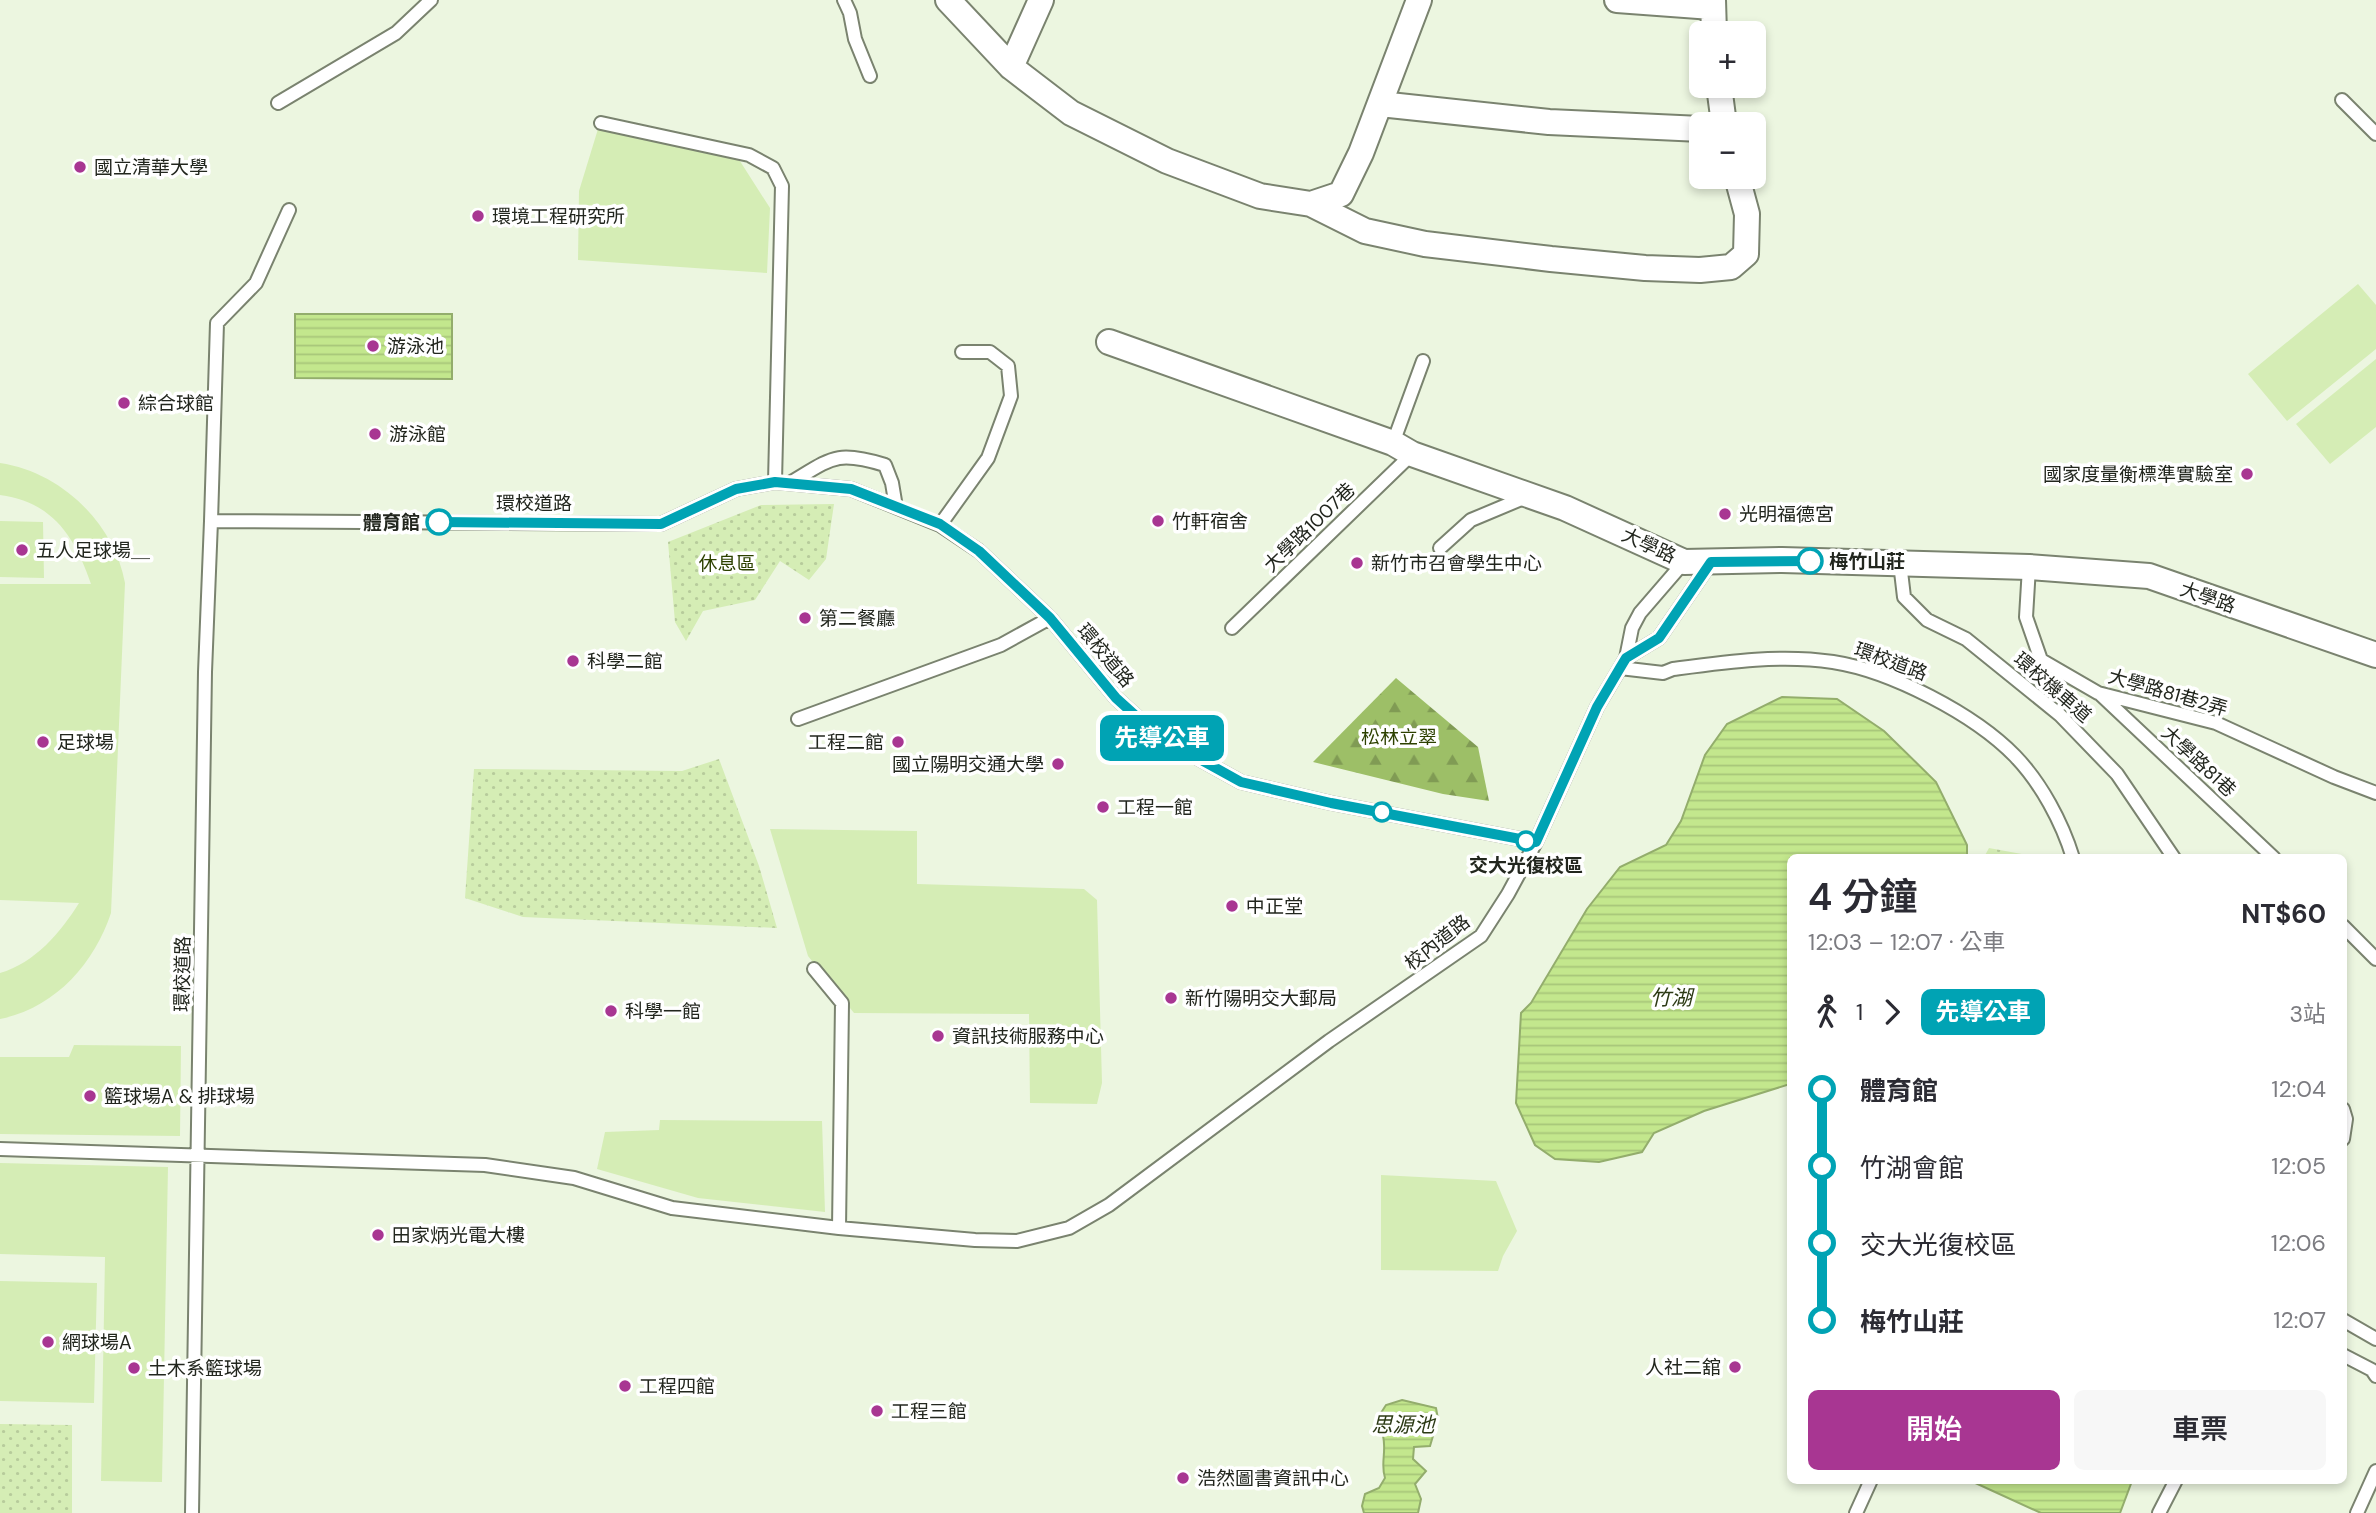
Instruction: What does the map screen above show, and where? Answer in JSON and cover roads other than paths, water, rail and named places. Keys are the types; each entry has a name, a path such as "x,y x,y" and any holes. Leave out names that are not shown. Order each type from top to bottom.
{"street":[{"path":"948,0 973,10 1012,67 1071,113 1167,161 1260,196 1311,204 1365,230 1425,244 1645,268 1700,270 1731,267 1746,254 1746,214 1740,189"},
{"path":"1012,67 1041,0"},
{"path":"1311,204 1341,194 1361,153 1419,0"},
{"path":"1617,0 1712,4"},
{"path":"1380,104 1549,122 1689,128"},
{"name":"大學路","path":"1109,342 1530,495 1684,562 1782,560 1900,563 2029,567 2149,576 2376,655"}],"lane":[{"path":"278,103 396,33 431,0"},
{"path":"844,0 850,13 855,39 870,76"},
{"path":"2342,100 2376,134"},
{"path":"601,123 749,155 773,169 782,186 775,482"},
{"path":"211,521 217,323 256,283 289,210"},
{"path":"940,524 988,458 1011,396 1008,366 989,352 962,352"},
{"path":"1403,449 1423,361"},
{"name":"大學路1007巷","path":"1232,628 1403,449"},
{"path":"790,483 831,458 857,457 885,465 892,483 896,507"},
{"name":"環校道路","path":"192,1513 205,672 211,521 661,524 736,489 775,482 851,489 940,524 979,551 1050,618 1116,698 1158,736 1241,782 1331,803 1536,842"},
{"path":"1440,548 1471,520 1530,495"},
{"path":"1536,842 1597,707 1623,663 1632,628 1640,614 1684,562"},
{"path":"1623,663 1659,638 1711,562"},
{"name":"環校機車道","path":"1900,563 1903,597 1927,620 1966,639 2060,715 2118,774 2171,854"},
{"name":"大學路81巷2弄","path":"2029,567 2026,617 2041,660 2098,693 2216,723 2334,777 2376,793"},
{"path":"798,719 1001,645 1050,618"},
{"name":"環校道路","path":"1623,663 1664,673 1673,669 1751,660 1831,661 1865,668 1912,686 1976,725 2016,758 2036,783 2055,816 2071,854"},
{"name":"大學路81巷","path":"2098,693 2270,854"},
{"name":"校內道路","path":"0,1149 485,1165 574,1178 672,1208 839,1228 1017,1241 1069,1228 1109,1205 1329,1041 1481,936 1536,842"},
{"path":"2347,930 2376,959"},
{"path":"814,969 842,1003 839,1228"},
{"path":"2347,1322 2376,1339"},
{"path":"2347,1357 2372,1370 2376,1376"},
{"path":"2357,1513 2376,1471"},
{"path":"1856,1513 1869,1484"},
{"path":"2159,1513 2174,1484"}],"water":[{"name":"游泳池","path":"295,314 452,314 452,379 295,378"},
{"name":"竹湖","path":"1782,697 1837,699 1884,731 1936,782 1967,845 1967,854 1787,854 1787,1085 1704,1111 1654,1133 1642,1152 1599,1162 1555,1159 1535,1145 1516,1103 1521,1013 1531,1003 1587,909 1620,867 1666,845 1681,821 1705,755 1727,724"},
{"name":"思源池","path":"1402,1400 1436,1408 1438,1419 1430,1446 1414,1447 1413,1459 1426,1471 1415,1484 1421,1499 1418,1513 1364,1513 1362,1506 1365,1494 1379,1488 1385,1478 1384,1440 1379,1416 1386,1405"},
{"path":"1978,1484 2131,1484 2120,1513 2041,1513"}],"place":[{"name":"國立清華大學","path":"80,167"},
{"name":"環境工程研究所","path":"478,216"},
{"name":"游泳池","path":"373,346"},
{"name":"綜合球館","path":"124,403"},
{"name":"游泳館","path":"375,434"},
{"name":"國家度量衡標準實驗室","path":"2247,474"},
{"name":"光明福德宮","path":"1725,514"},
{"name":"竹軒宿舍","path":"1158,521"},
{"name":"體育館","path":"439,522"},
{"name":"五人足球場＿","path":"22,550"},
{"name":"梅竹山莊","path":"1810,561"},
{"name":"新竹市召會學生中心","path":"1357,563"},
{"name":"第二餐廳","path":"805,618"},
{"name":"科學二館","path":"573,661"},
{"name":"足球場","path":"43,742"},
{"name":"工程二館","path":"898,742"},
{"name":"國立陽明交通大學","path":"1058,764"},
{"name":"工程一館","path":"1103,807"},
{"name":"交大光復校區","path":"1526,841"},
{"name":"中正堂","path":"1232,906"},
{"name":"新竹陽明交大郵局","path":"1171,998"},
{"name":"科學一館","path":"611,1011"},
{"name":"資訊技術服務中心","path":"938,1036"},
{"name":"籃球場A & 排球場","path":"90,1096"},
{"name":"田家炳光電大樓","path":"378,1235"},
{"name":"網球場A","path":"48,1342"},
{"name":"人社二舘","path":"1735,1367"},
{"name":"土木系籃球場","path":"134,1368"},
{"name":"工程四館","path":"625,1386"},
{"name":"工程三館","path":"877,1411"},
{"name":"浩然圖書資訊中心","path":"1183,1478"}],"park label":[{"name":"休息區","path":"727,563"},
{"name":"松林立翠","path":"1399,737"}]}
